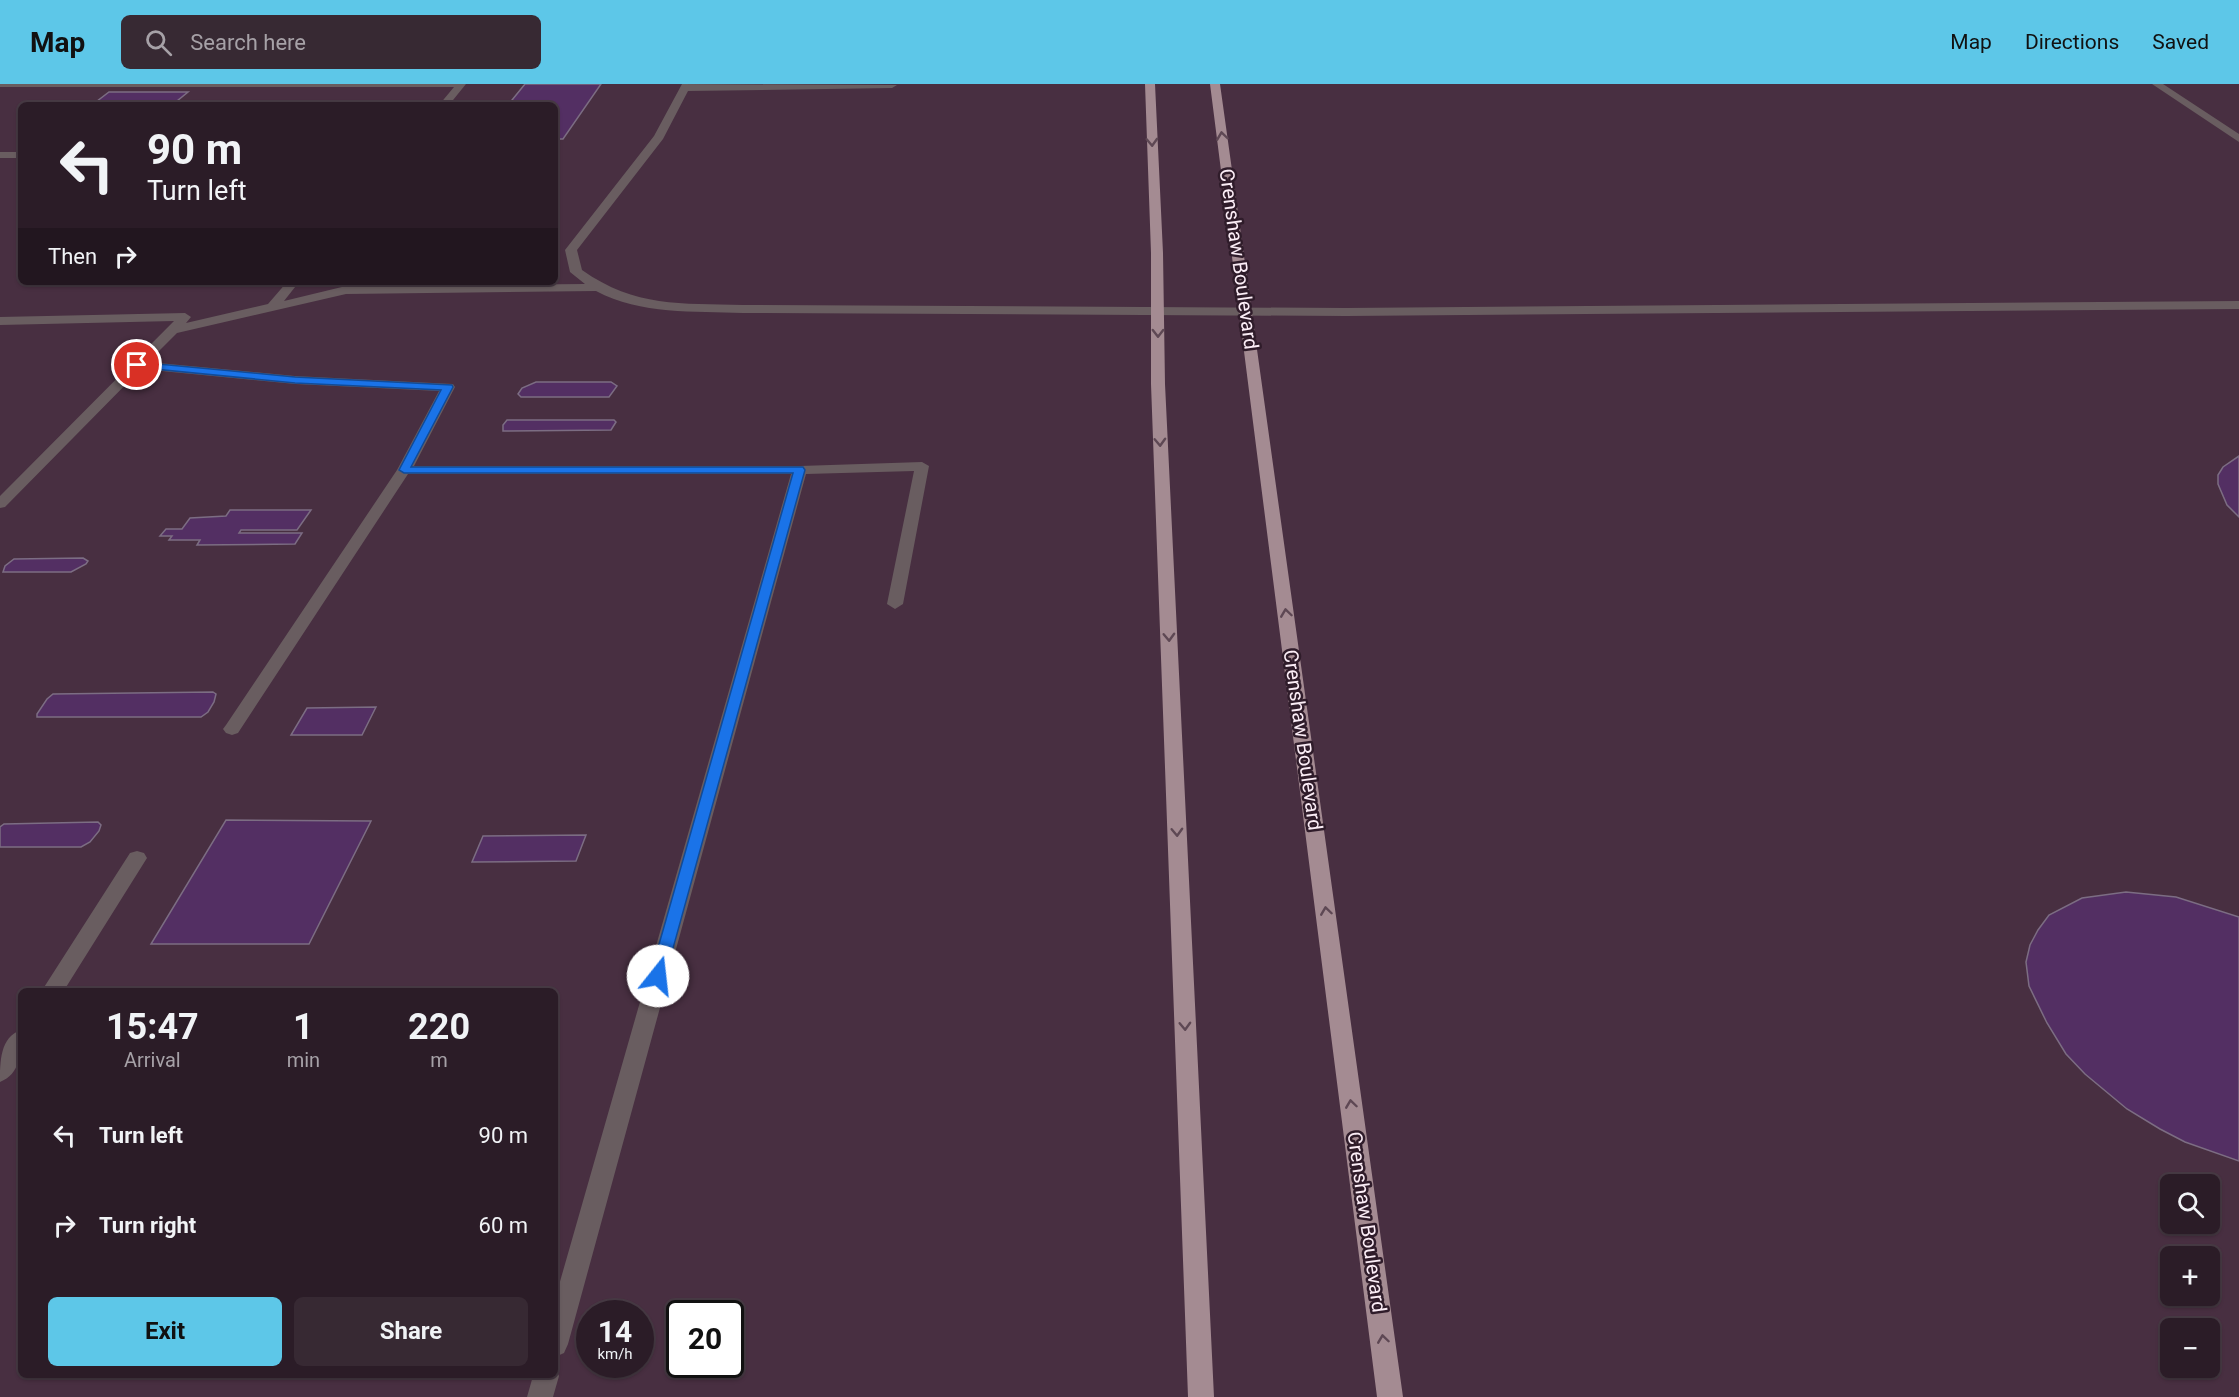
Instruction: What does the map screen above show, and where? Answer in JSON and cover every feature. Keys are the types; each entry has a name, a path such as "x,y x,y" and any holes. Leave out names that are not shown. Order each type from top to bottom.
{"main road":[{"path":"1150,84 1157,253 1158,384 1201,1397"},
{"name":"Crenshaw Boulevard","path":"1215,84 1390,1397"}],"lane":[{"path":"0,84 461,84"},
{"path":"446,102 461,84"},
{"path":"2157,84 2239,139"},
{"path":"892,85 686,86 659,137 570,250 576,272 609,293 655,305 743,309 1358,312 2239,305"},
{"path":"0,155 18,155"},
{"path":"271,308 290,285"},
{"path":"172,330 346,290 599,287"},
{"path":"0,321 185,317 0,504"},
{"path":"137,365 295,380 448,387 404,470 232,729"},
{"path":"404,470 800,470 922,466 895,604"},
{"path":"558,1333 800,470"},
{"path":"54,988 137,858"},
{"path":"0,1071 18,1044"},
{"path":"540,1397 545,1378"}],"shaded area":[{"path":"0,84 2239,84 2239,1397 0,1397"}],"building":[{"path":"525,84 601,84 563,139 558,139 558,102 510,102"},
{"path":"109,92 188,92 176,102 96,102"},
{"path":"536,382 611,382 617,386 609,397 521,397 518,394 522,388"},
{"path":"507,420 614,420 616,422 611,430 503,431 503,425"},
{"path":"2239,456 2239,517 2227,505 2218,484 2218,475 2223,467"},
{"path":"230,510 311,510 297,530 241,530 239,533 302,533 295,544 197,545 200,540 169,540 172,536 160,536 166,529 182,529 190,518 226,516"},
{"path":"83,558 88,561 86,564 71,572 3,572 5,566 14,559"},
{"path":"213,692 216,694 214,702 208,712 201,717 37,717 47,699 53,694"},
{"path":"376,707 362,735 291,735 307,708"},
{"path":"226,820 371,821 309,944 151,944"},
{"path":"98,822 101,825 99,831 90,842 81,847 0,847 0,827 4,824"},
{"path":"586,835 576,861 472,862 483,836"},
{"path":"2126,892 2176,897 2239,917 2239,1161 2185,1142 2160,1129 2127,1109 2085,1074 2066,1054 2047,1023 2029,986 2026,962 2030,945 2049,915 2082,898"}],"route":[{"path":"137,365 295,380 448,387 404,470 800,470 658,976"}]}
